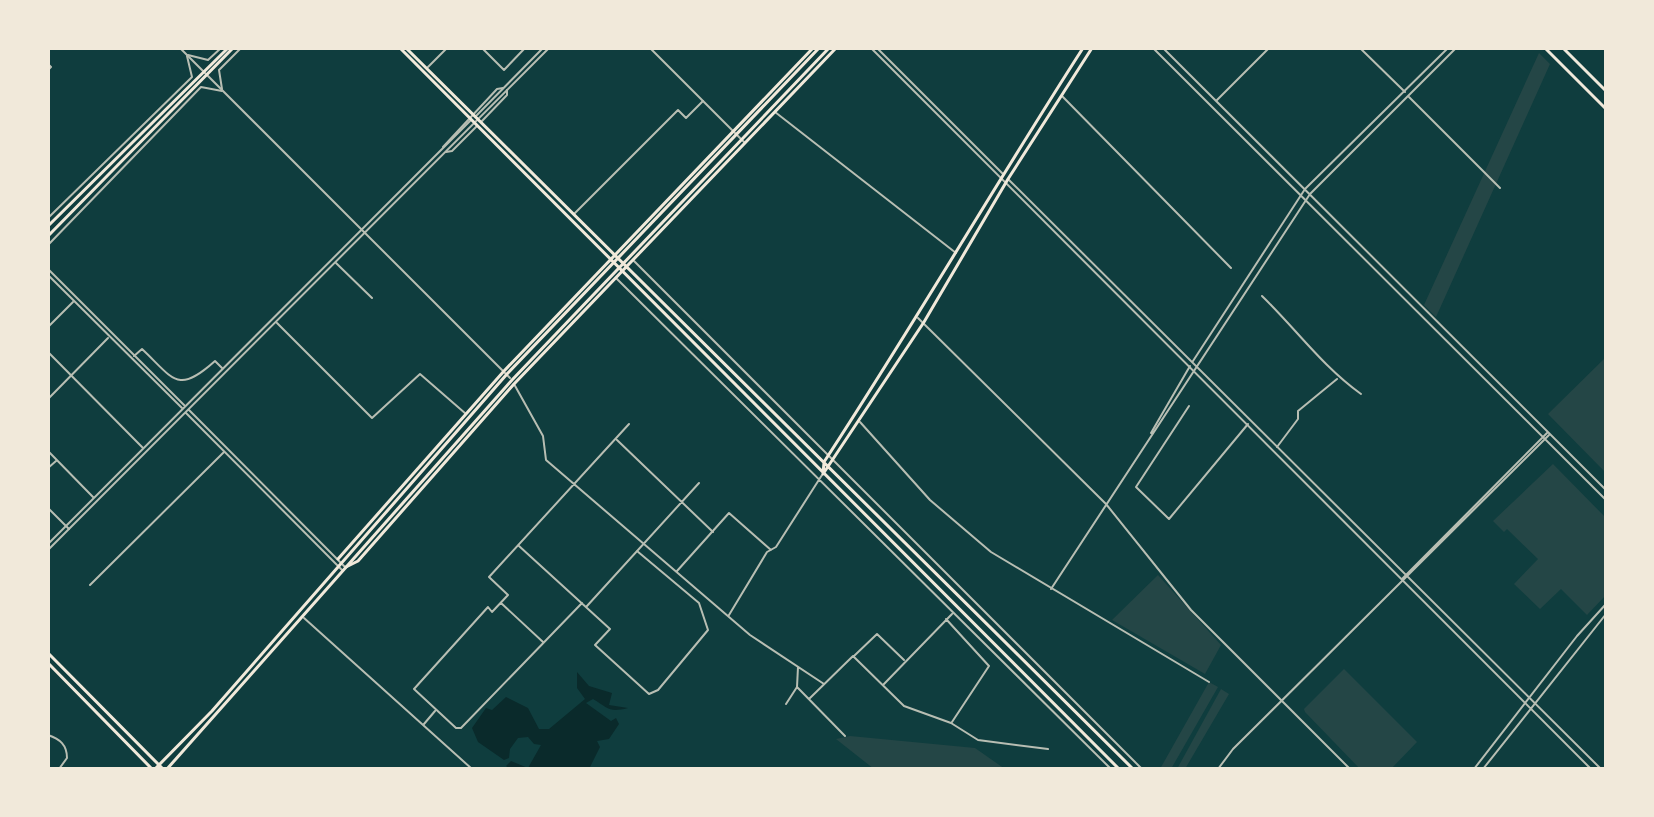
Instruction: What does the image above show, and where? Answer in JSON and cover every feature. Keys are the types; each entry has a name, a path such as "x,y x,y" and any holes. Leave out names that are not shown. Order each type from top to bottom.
{"main road":[{"path":"48,236 231,48"},
{"path":"400,48 478,117 573,215 626,264 1133,769"},
{"path":"406,48 611,264 1119,769"},
{"path":"735,133 813,48"},
{"path":"48,663 154,769 212,711 505,373 819,48"},
{"path":"48,653 165,769 513,382 829,48"},
{"path":"773,110 836,48"},
{"path":"823,474 824,462 918,318 1083,48"},
{"path":"823,474 924,322 1007,181 1092,48"},
{"path":"1545,48 1606,109"},
{"path":"1563,48 1606,91"},
{"path":"48,226 206,73"}],"street":[{"path":"180,48 513,382 543,436 546,460 728,616 824,684"},
{"path":"187,55 208,60 221,48"},
{"path":"224,91 219,70 241,48"},
{"path":"425,70 447,48"},
{"path":"482,48 504,70 525,48"},
{"path":"48,544 546,48"},
{"path":"650,48 743,142"},
{"path":"871,48 1601,769"},
{"path":"877,48 1002,176"},
{"path":"1153,48 1606,500"},
{"path":"1163,48 1606,490"},
{"path":"1216,101 1269,48"},
{"path":"1360,48 1500,188"},
{"path":"1051,589 1310,194 1448,48"},
{"path":"1149,438 1191,365 1305,189 1456,48"},
{"path":"48,218 192,77 187,55"},
{"path":"48,64 51,67 48,70"},
{"path":"48,245 201,87 224,91"},
{"path":"444,151 452,151 473,122 507,95 506,89"},
{"path":"1061,95 1231,268"},
{"path":"573,215 678,110 686,118 703,101"},
{"path":"773,110 956,253"},
{"path":"1277,171 1282,166"},
{"path":"1331,225 1336,220"},
{"path":"48,550 94,498 364,231"},
{"path":"621,252 631,258 1142,769"},
{"path":"335,262 372,298"},
{"path":"611,264 614,276 1111,769"},
{"path":"48,269 345,569"},
{"path":"48,275 76,300"},
{"path":"1262,296 1338,378 1361,394"},
{"path":"48,327 76,300"},
{"path":"918,318 1106,504 1191,610 1350,769"},
{"path":"274,320 372,418 420,374 427,376 467,415"},
{"path":"111,335 225,452 339,562"},
{"path":"48,399 111,335"},
{"path":"134,356 142,349 172,377 183,382 194,380 215,361 222,369"},
{"path":"48,352 143,449"},
{"path":"1196,369 1389,568 1591,769"},
{"path":"1276,447 1298,419 1298,411 1338,378"},
{"path":"1189,406 1136,487 1169,519 1190,498 1248,424"},
{"path":"859,422 961,528 1007,563 1209,682"},
{"path":"629,424 489,577 508,595 492,612 488,607 414,689 456,728 465,726 644,544 699,483"},
{"path":"1218,769 1281,700 1549,433"},
{"path":"616,439 713,532"},
{"path":"48,451 94,498"},
{"path":"90,585 225,452"},
{"path":"48,468 57,460"},
{"path":"728,616 823,474"},
{"path":"48,508 68,527"},
{"path":"676,572 729,513 771,550"},
{"path":"519,546 610,629 595,645 649,694 668,679 708,630 699,603 637,551"},
{"path":"1389,568 1394,563"},
{"path":"1420,598 1425,594"},
{"path":"501,603 544,643"},
{"path":"1474,769 1606,604"},
{"path":"882,685 952,613"},
{"path":"1483,769 1606,614"},
{"path":"303,617 472,769"},
{"path":"946,619 989,666 951,723"},
{"path":"809,699 877,634 905,662"},
{"path":"853,656 904,706 951,723 978,740 1048,749"},
{"path":"786,704 797,687 798,666"},
{"path":"1513,691 1517,686"},
{"path":"797,687 845,736"},
{"path":"423,725 436,710"},
{"path":"1542,720 1547,715"},
{"path":"48,735 61,740 67,750 67,758 59,769"}],"shaded area":[{"path":"1539,53 1550,64 1436,317 1424,305"},
{"path":"1606,357 1606,471 1605,472 1548,414"},
{"path":"1553,464 1606,518 1606,595 1587,615 1561,589 1540,609 1514,584 1538,559 1507,529 1504,532 1493,521"},
{"path":"1158,575 1221,645 1205,674 1112,620"},
{"path":"1344,669 1417,742 1391,769 1360,769 1305,712 1304,709"},
{"path":"577,672 589,686 612,693 609,705 628,708 613,710 593,699 586,703 611,721 616,718 619,724 609,739 597,741 600,747 589,769 510,769 506,766 511,761 528,768 541,745 534,744 528,737 518,738 510,749 509,758 504,760 478,742 472,728 486,708 492,710 506,697 528,708 539,729 549,729 585,699 577,688"},
{"path":"1209,682 1218,687 1171,769 1160,769"},
{"path":"1221,689 1229,694 1185,769 1177,769"},
{"path":"850,736 975,748 1005,769 874,769 836,739"}]}
